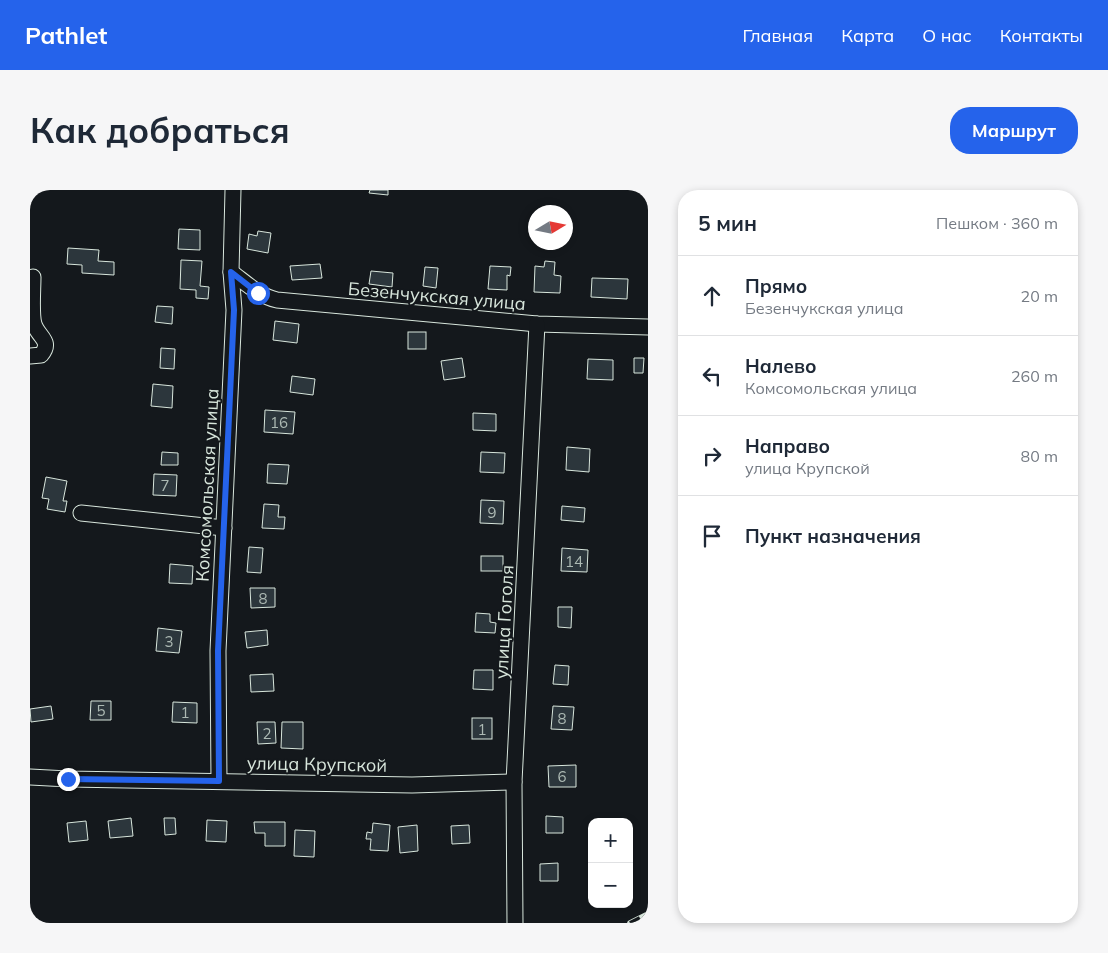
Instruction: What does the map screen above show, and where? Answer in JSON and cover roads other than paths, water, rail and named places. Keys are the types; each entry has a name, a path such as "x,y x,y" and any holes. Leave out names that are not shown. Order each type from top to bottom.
{"street":[{"name":"Комсомольская улица","path":"219,781 218,651 234,310 231,272 233,190"},
{"name":"Безенчукская улица","path":"231,272 258,293 277,300 537,324 648,327"},
{"path":"30,356 41,355 46,350 46,343 34,323 33,277"},
{"name":"улица Гоголя","path":"515,923 514,782 537,324"},
{"path":"81,512 224,528"},
{"name":"улица Крупской","path":"30,777 412,785 514,782"}],"railway":[{"path":"630,923 648,914"}]}
